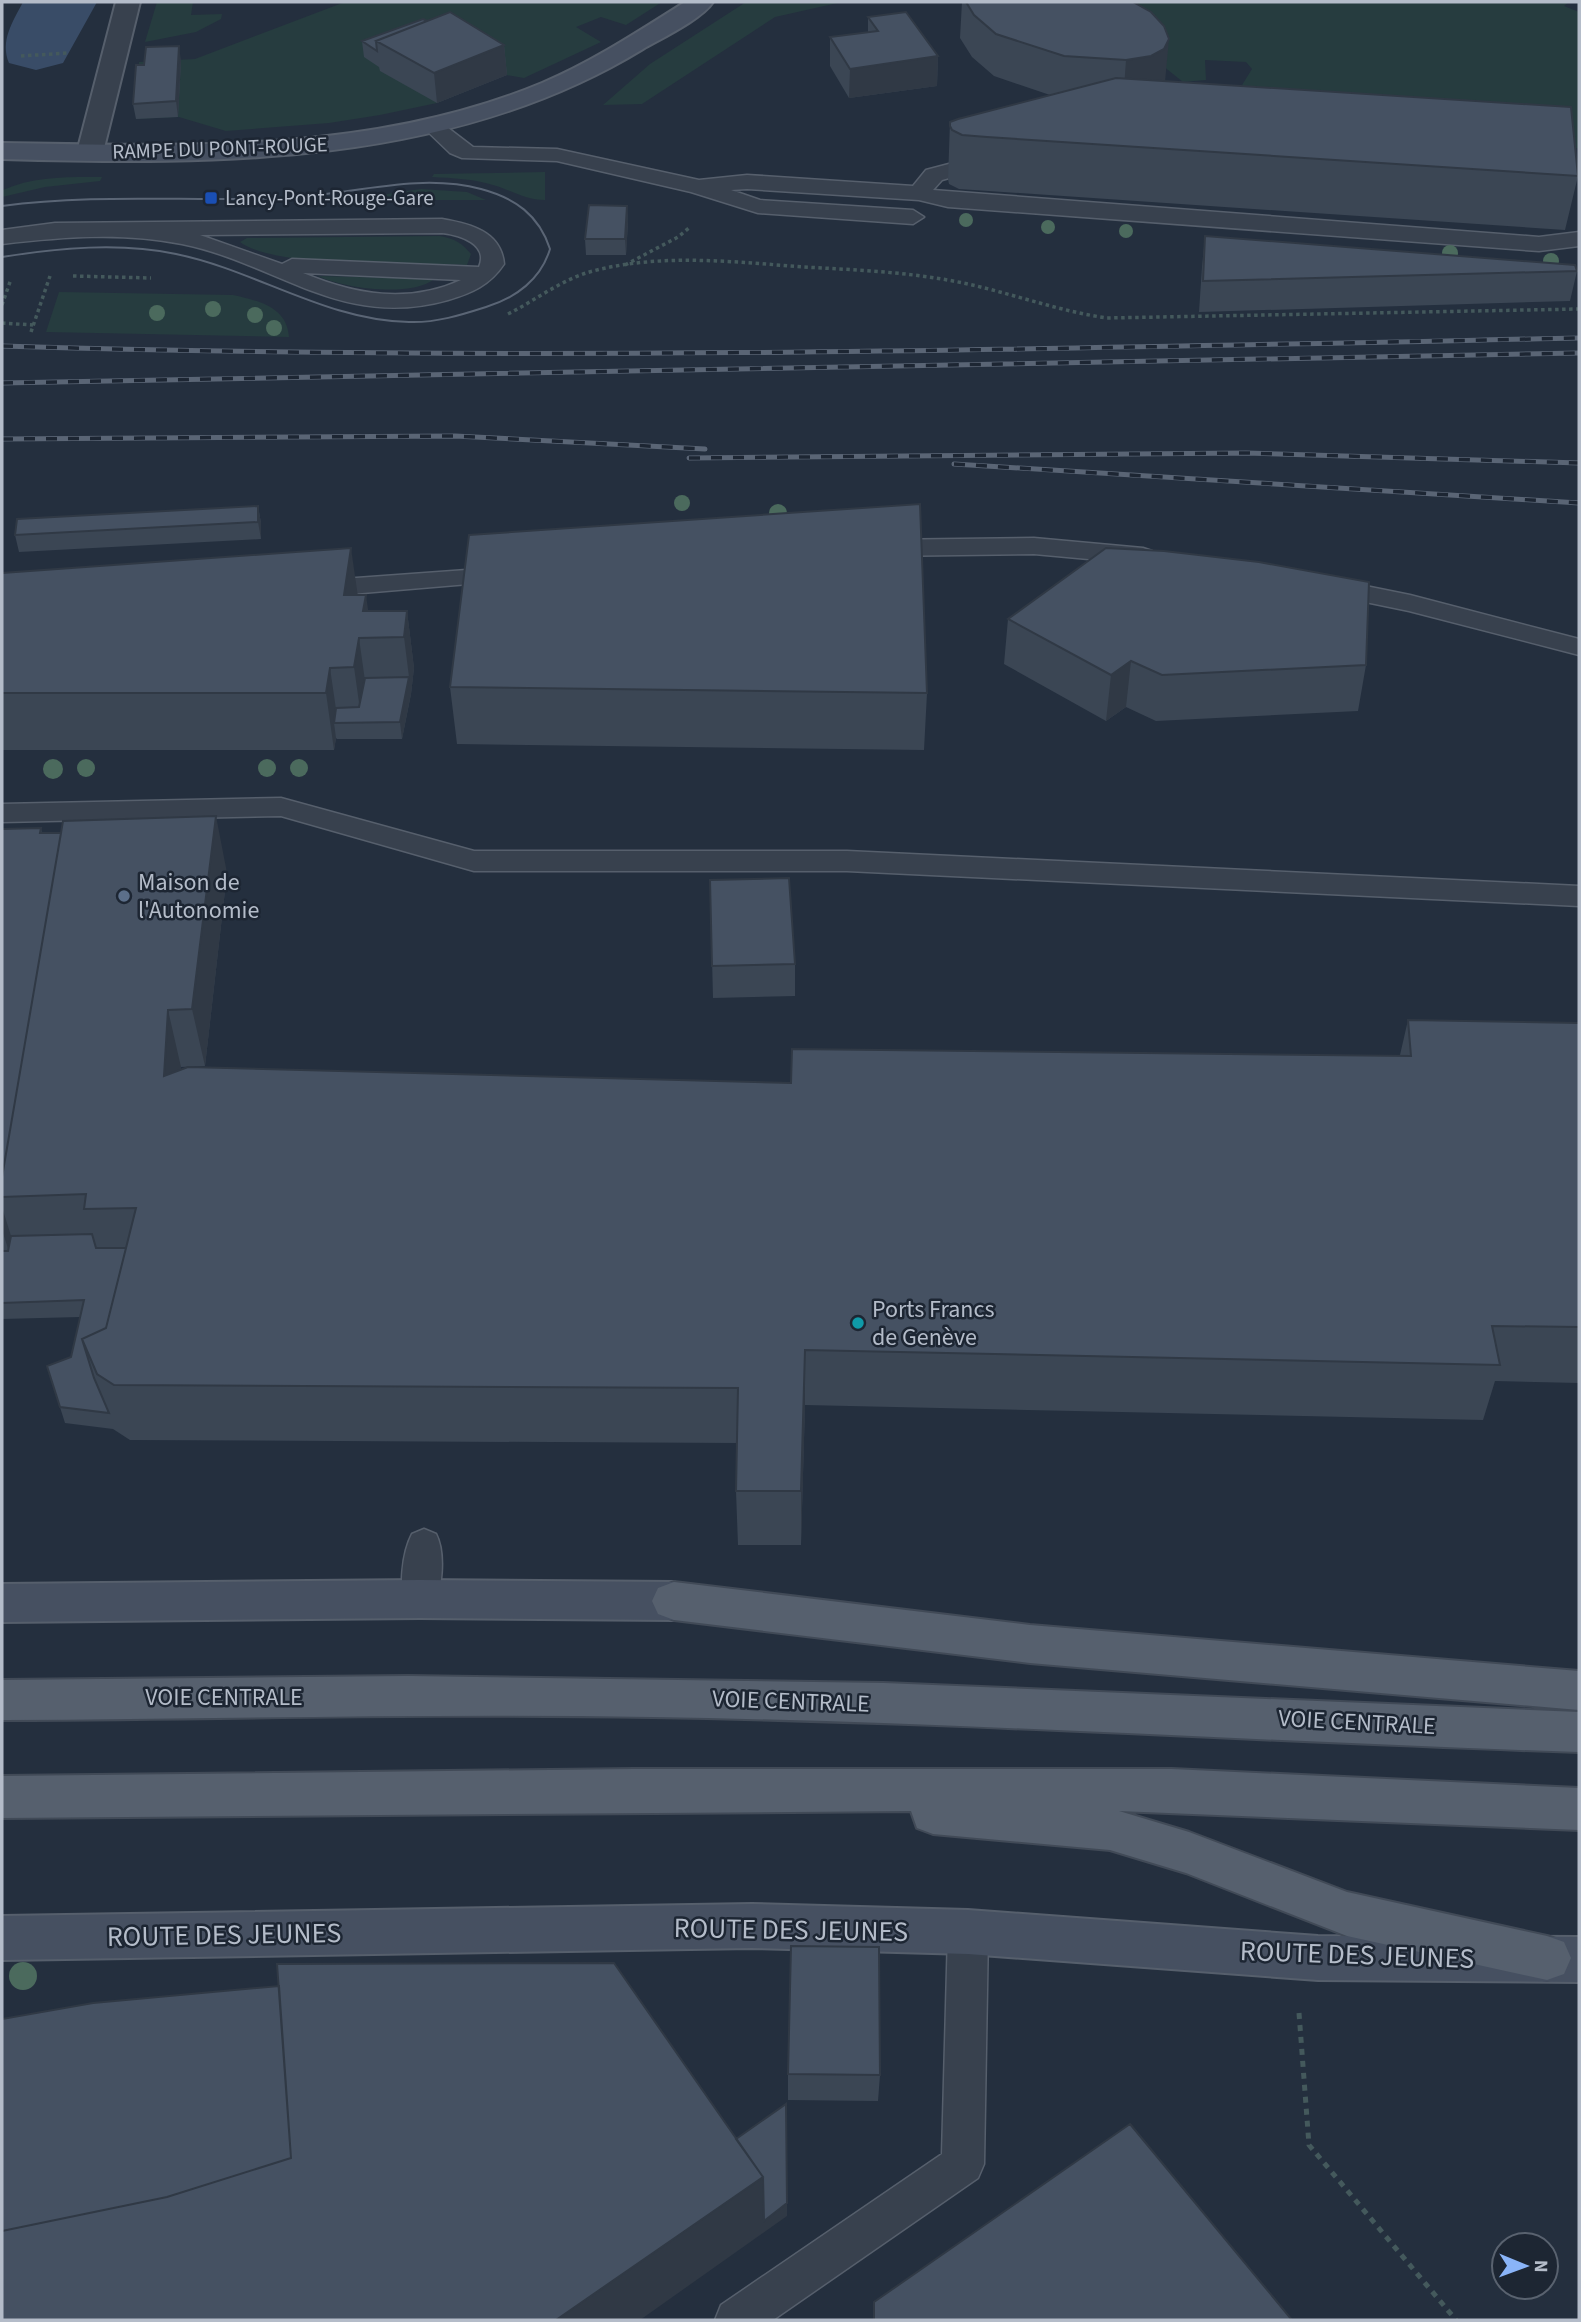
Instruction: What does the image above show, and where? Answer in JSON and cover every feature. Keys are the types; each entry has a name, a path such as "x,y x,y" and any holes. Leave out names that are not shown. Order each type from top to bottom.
{"main road":[{"path":"674,1601 1030,1644 1579,1691"},
{"name":"VOIE CENTRALE","path":"2,1700 218,1696 650,1697 1050,1708 1579,1732"},
{"path":"2,1797 634,1790 1172,1790 1579,1809"},
{"path":"634,1790 1110,1829 1189,1853 1347,1914 1563,1959"}],"street":[{"path":"90,152 128,2"},
{"name":"RAMPE DU PONT-ROUGE","path":"2,151 273,149 356,141 432,125 499,108 563,83 631,48 701,2"},
{"path":"2,1604 420,1600 674,1601"},
{"name":"ROUTE DES JEUNES","path":"2,1938 752,1926 968,1932 1294,1956 1563,1959"}],"lane":[{"path":"432,125 458,148 470,153 557,155 699,187 758,206 913,217"},
{"path":"919,193 934,175 1010,154"},
{"path":"699,187 747,182 919,193 948,200 1539,244 1579,239"},
{"path":"2,237 55,230 442,226 470,232 486,244 493,257 488,274 443,296 382,304 336,294 232,253 179,236 127,230"},
{"path":"232,253 316,270 488,274"},
{"path":"856,550 924,545 1034,545 1164,559"},
{"path":"294,591 529,574"},
{"path":"1308,582 1410,603 1579,647"},
{"path":"2,813 281,807 474,861 848,861 1579,896"},
{"path":"420,1600 424,1544"},
{"path":"736,2320 963,2164 968,1932"}],"path":[{"path":"22,56 55,52"},
{"path":"621,267 678,237 693,223 701,212 699,187"},
{"path":"497,320 578,276 666,261 884,273 963,283 1072,314 1107,318 1579,309"},
{"path":"31,332 50,276"},
{"path":"37,277 59,276"},
{"path":"67,276 152,278"},
{"path":"2,278 12,278 2,305"},
{"path":"2,323 33,325"},
{"path":"1294,1956 1309,2146 1456,2320"}],"green space":[{"path":"157,2 193,2 191,15 222,14 221,19 196,32 145,42"},
{"path":"345,2 662,2 626,25 601,17 576,27 601,42 524,78 506,75 437,103 329,123 226,131 179,117 136,119 139,62 195,59"},
{"path":"746,2 842,2 775,17 642,104 603,105 650,64"},
{"path":"1083,2 1569,2 1564,6 1579,12 1579,149 1561,143 1234,98 1252,69 1246,62 1205,60 1206,80 1183,82"},
{"path":"545,172 545,200 525,197 478,181 432,177 434,174"},
{"path":"102,177 100,181 45,187 2,197 3,190 27,182 51,178"},
{"path":"421,189 467,192 486,200 347,200"},
{"path":"440,236 458,242 468,250 471,254 467,265 315,261 258,251 240,242 247,238"},
{"path":"318,276 434,279 423,285 394,290 343,284"},
{"path":"59,292 233,295 262,303 277,312 287,327 289,337 46,332"}],"building":[{"path":"966,2 1133,2 1151,12 1164,26 1169,39 1164,49 1151,56 1126,60 1064,56 996,34 974,15"},
{"path":"450,12 504,45 434,73 376,41"},
{"path":"906,12 938,56 850,69 830,37 878,31 868,17"},
{"path":"423,19 427,21 376,41 377,51 362,41"},
{"path":"179,46 176,101 133,104 136,65 144,65 146,47"},
{"path":"1116,78 1571,107 1578,176 987,137 962,135 950,126 950,122 958,119"},
{"path":"589,205 627,206 625,239 585,239"},
{"path":"1205,236 1575,265 1577,271 1203,281"},
{"path":"920,504 927,693 450,687 469,535"},
{"path":"258,506 258,522 15,535 17,519"},
{"path":"351,548 344,595 366,595 363,611 407,611 404,637 359,638 354,667 330,668 326,693 2,693 2,573"},
{"path":"1106,548 1164,551 1259,562 1369,582 1366,665 1162,675 1131,661 1111,675 1008,619"},
{"path":"409,677 400,722 334,723 336,708 359,707 365,678"},
{"name":"Ports Francs de Genève","path":"216,816 192,1009 168,1010 164,1076 188,1067 791,1083 792,1049 1411,1056 1408,1020 1579,1023 1579,1327 1492,1326 1500,1365 805,1350 801,1491 736,1491 738,1388 114,1385 97,1374 82,1339 106,1328 136,1208 84,1209 86,1194 2,1197 2,1177 63,821"},
{"path":"41,828 40,833 61,833 2,1177 2,829"},
{"path":"789,878 795,964 712,966 710,880"},
{"path":"92,1234 96,1248 126,1248 106,1328 82,1339 109,1413 60,1407 47,1366 71,1357 84,1300 2,1303 2,1251 8,1251 11,1236"},
{"path":"791,1946 879,1947 880,2075 788,2074"},
{"path":"614,1963 763,2177 556,2320 2,2320 2,2231 167,2197 291,2158 277,1964"},
{"path":"279,1986 291,2158 167,2197 2,2231 2,2019 93,2003"},
{"path":"786,2104 787,2203 764,2221 763,2177 736,2139"},
{"path":"1130,2124 1292,2320 874,2320 874,2302"}],"waterway":[{"path":"36,47 60,2"}],"tram line":[{"path":"2,206 72,200 285,198 383,186 457,184 481,189 515,203 532,217 550,249 534,278 517,293 458,316 419,322 379,319 349,313 205,261 154,250 89,248 2,257"}],"railway":[{"path":"2,346 199,351 593,353 988,350 1579,338"},
{"path":"2,383 1579,353"},
{"path":"2,439 455,436 705,449"},
{"path":"689,458 1246,453 1579,463"},
{"path":"954,464 1579,503"}],"place":[{"name":"Lancy-Pont-Rouge-Gare","path":"211,198"},
{"name":"Maison de l'Autonomie","path":"124,896"},
{"name":"Ports Francs de Genève","path":"858,1323"}]}
